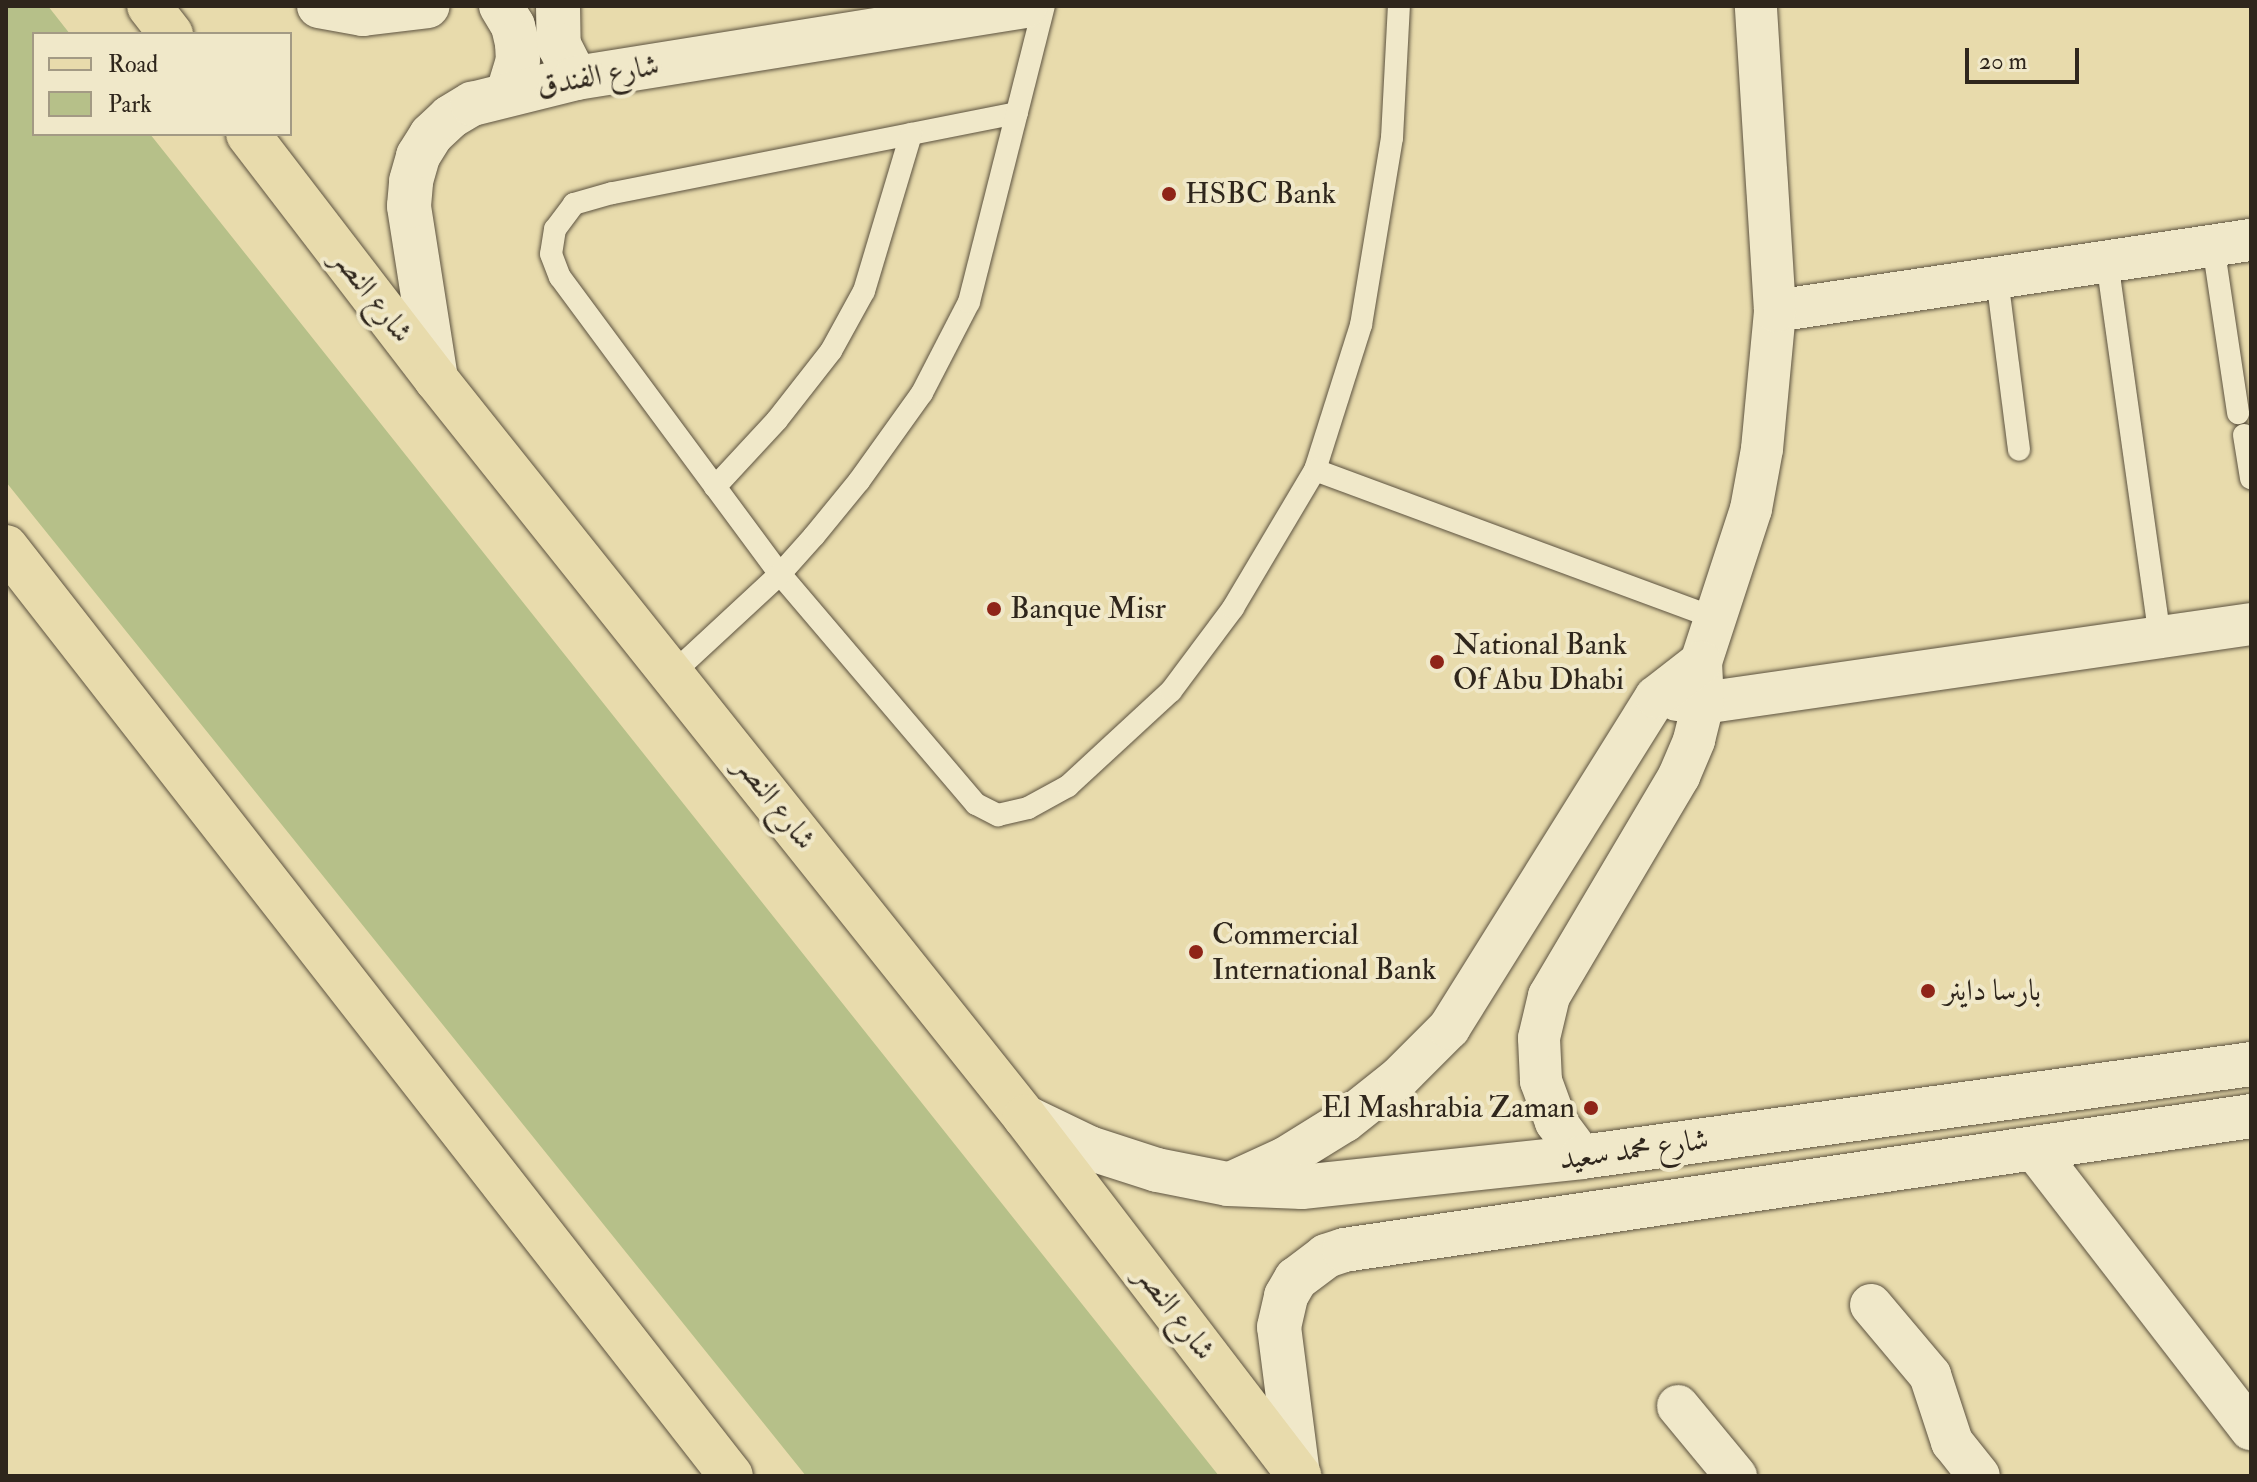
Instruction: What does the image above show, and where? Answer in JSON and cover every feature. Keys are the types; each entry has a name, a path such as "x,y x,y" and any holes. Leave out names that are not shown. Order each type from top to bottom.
{"main road":[{"path":"149,6 169,32"},
{"name":"شارع النصر","path":"250,136 436,379 1025,1117 1298,1476"},
{"path":"6,547 731,1476"}],"street":[{"path":"319,6 363,14 428,6"},
{"path":"501,6 513,26 517,43 516,69 508,93"},
{"path":"558,6 559,45 576,78"},
{"name":"شارع الفندق","path":"436,379 409,206 411,181 418,156 431,135 450,117 472,104 576,78 1025,6"},
{"path":"1582,1157 1556,1122 1541,1081 1539,1038 1549,996 1679,776 1694,740 1703,703 1701,662 1751,509 1762,449 1775,311 1756,6"},
{"path":"1775,311 2232,243"},
{"path":"1656,697 1703,703 2251,624"},
{"path":"1228,1184 1285,1158 1345,1121 1399,1078 1449,1028 1656,697 1701,662"},
{"name":"شارع محمد سعيد","path":"1025,1117 1089,1148 1157,1170 1228,1184 1302,1187 1582,1157 2251,1064"},
{"name":"شارع محمد سعيد","path":"1298,1476 1279,1327 1286,1296 1296,1279 1326,1256 1344,1250 2251,1116"},
{"path":"2035,1150 2251,1429"},
{"path":"1871,1305 1930,1375 1952,1442 1979,1476"},
{"path":"1678,1406 1736,1476"}],"lane":[{"path":"672,674 780,574 859,481 922,393 969,302 1044,6"},
{"path":"1017,113 612,193 574,204 555,229 551,254 560,277 780,574 976,804 998,815 1028,808 1068,786 1171,691 1233,608 1315,470 1361,325 1392,138 1399,6"},
{"path":"715,487 777,420 831,351 864,291 911,134"},
{"path":"2232,243 2238,413"},
{"path":"2107,261 2160,637"},
{"path":"1997,278 2019,450"},
{"path":"2244,435 2251,478"},
{"path":"1315,470 1716,618"}],"green space":[{"path":"6,6 48,6 68,32 32,32 32,136 152,136 1219,1476 806,1476 6,482"}],"place":[{"name":"HSBC Bank","path":"1169,194"},
{"name":"Banque Misr","path":"994,609"},
{"name":"National Bank Of Abu Dhabi","path":"1437,662"},
{"name":"Commercial International Bank","path":"1196,952"},
{"name":"بارسا داينر","path":"1928,991"},
{"name":"El Mashrabia Zaman","path":"1591,1108"}]}
